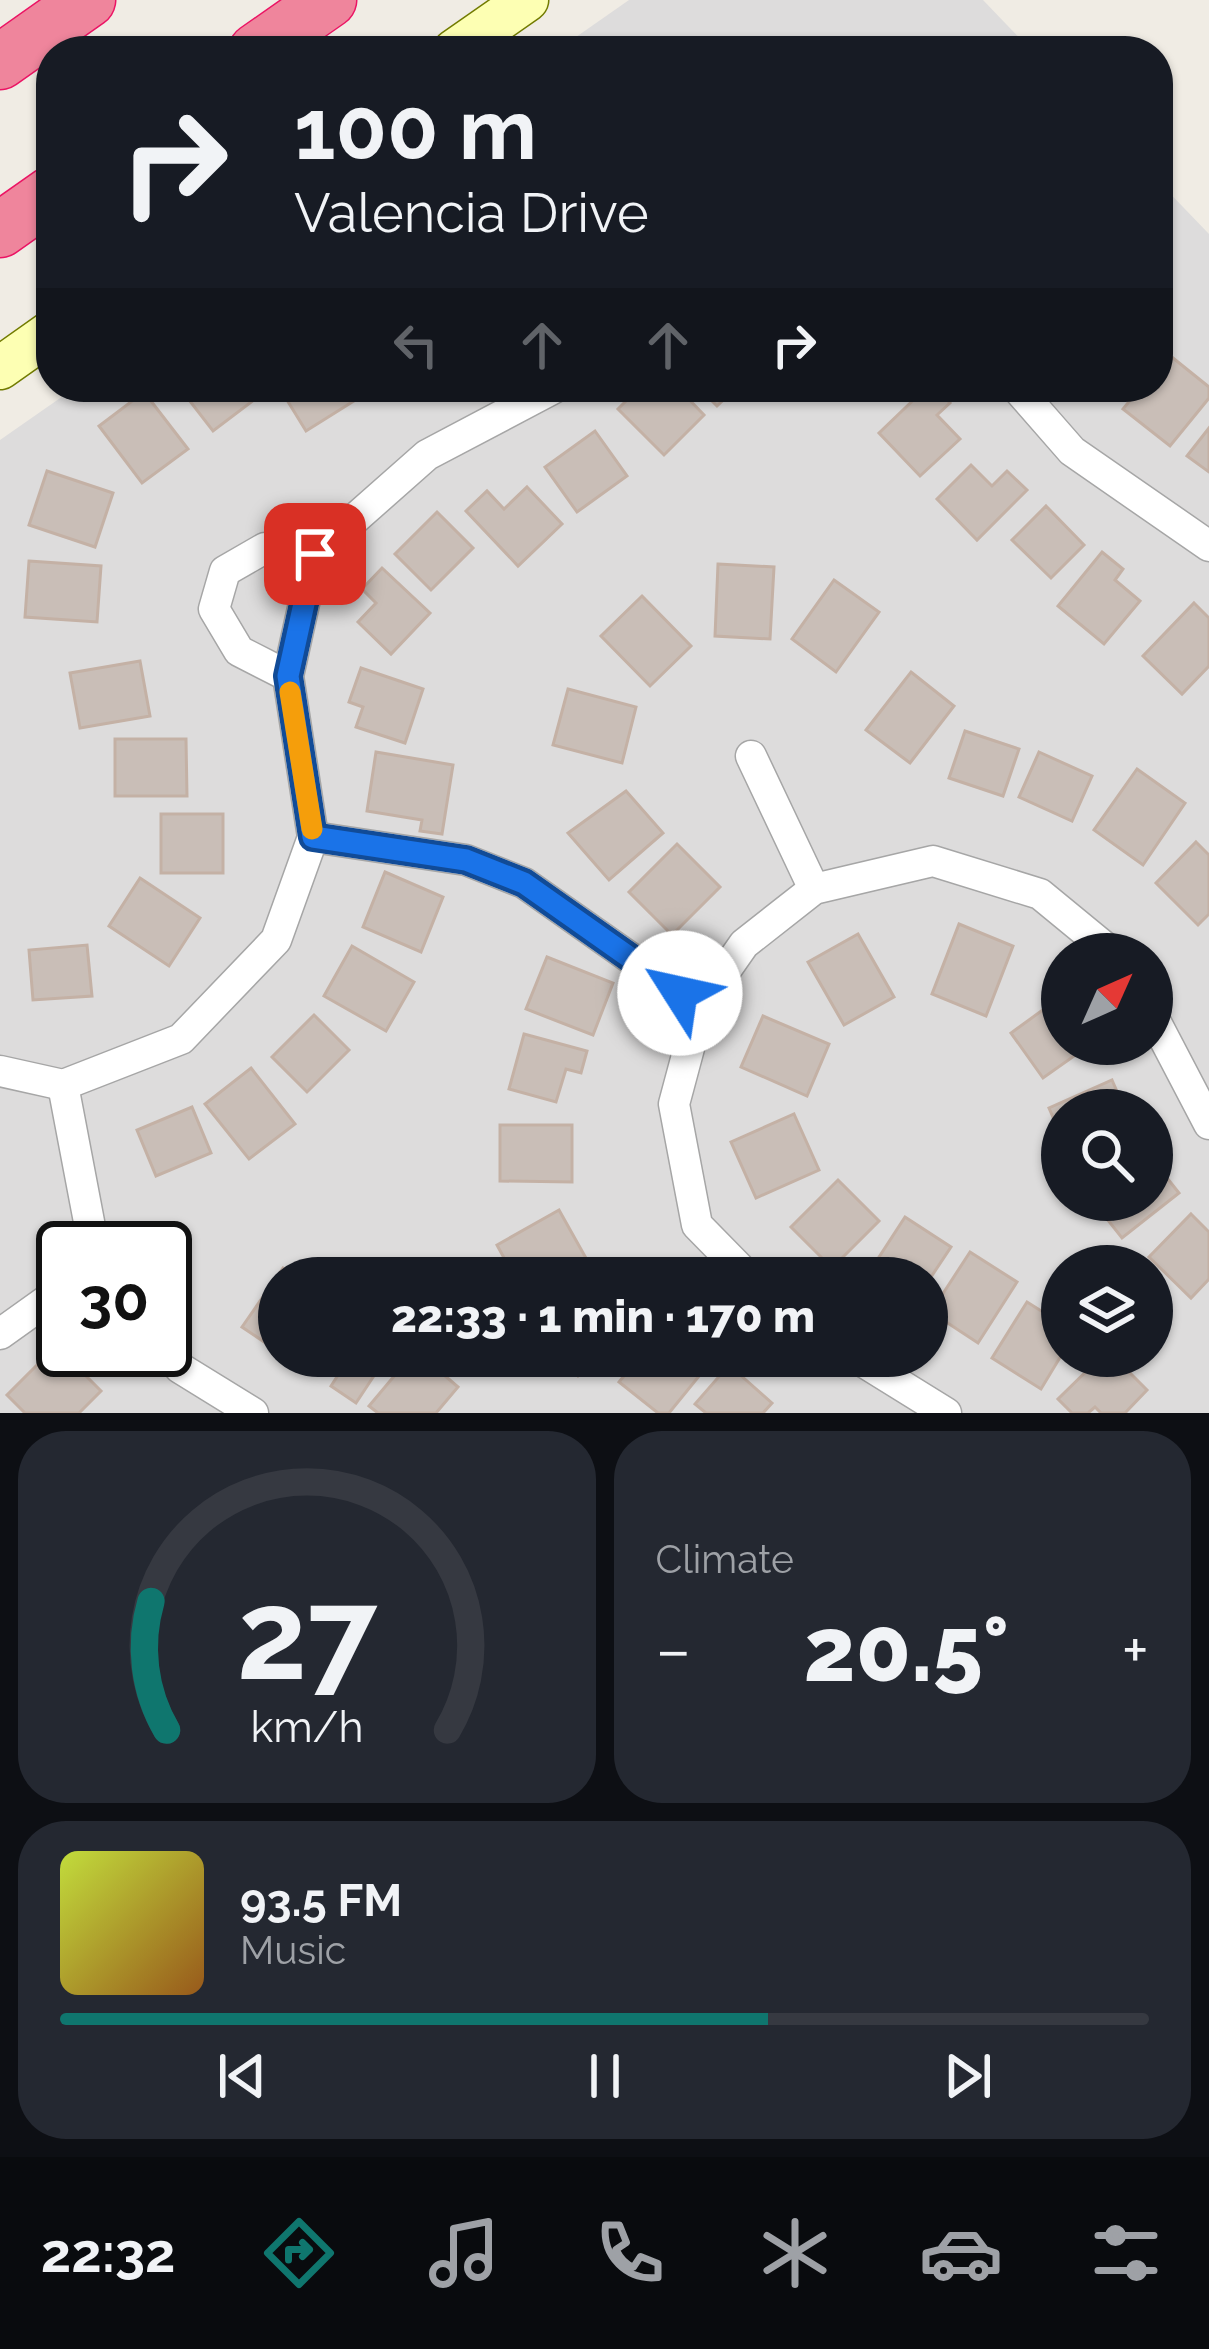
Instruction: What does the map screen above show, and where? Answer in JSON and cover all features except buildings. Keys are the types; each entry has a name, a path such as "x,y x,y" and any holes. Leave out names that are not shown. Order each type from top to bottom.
{"highway":[{"path":"37,36 88,0"},
{"path":"277,36 329,0"},
{"path":"0,62 36,37"},
{"path":"0,230 36,205"}],"main road":[{"path":"475,36 527,0"},
{"path":"0,368 36,343"}],"street":[{"path":"0,1071 63,1085 181,1039 276,940 313,837 288,676 315,554 427,455 528,402"},
{"path":"1029,402 1072,452 1209,546"},
{"path":"288,676 239,651 214,609 225,571 265,548 315,554"},
{"path":"751,756 814,889"},
{"path":"313,837 466,860 524,883 700,1007"},
{"path":"727,1257 697,1226 674,1104 700,1007 745,944 814,889 933,860 1040,894 1087,933"},
{"path":"1173,1056 1209,1124"},
{"path":"63,1085 89,1221"},
{"path":"0,1334 36,1308"},
{"path":"192,1376 253,1413"},
{"path":"888,1377 946,1413"}],"shaded area":[{"path":"629,0 983,0 1018,36 577,36"},
{"path":"1173,197 1209,234 1209,1413 0,1413 0,440 54,402 1173,402"}],"slow traffic":[{"path":"290,692 312,829"}],"route":[{"path":"315,554 288,676 313,837 466,860 524,883 680,993"}]}
